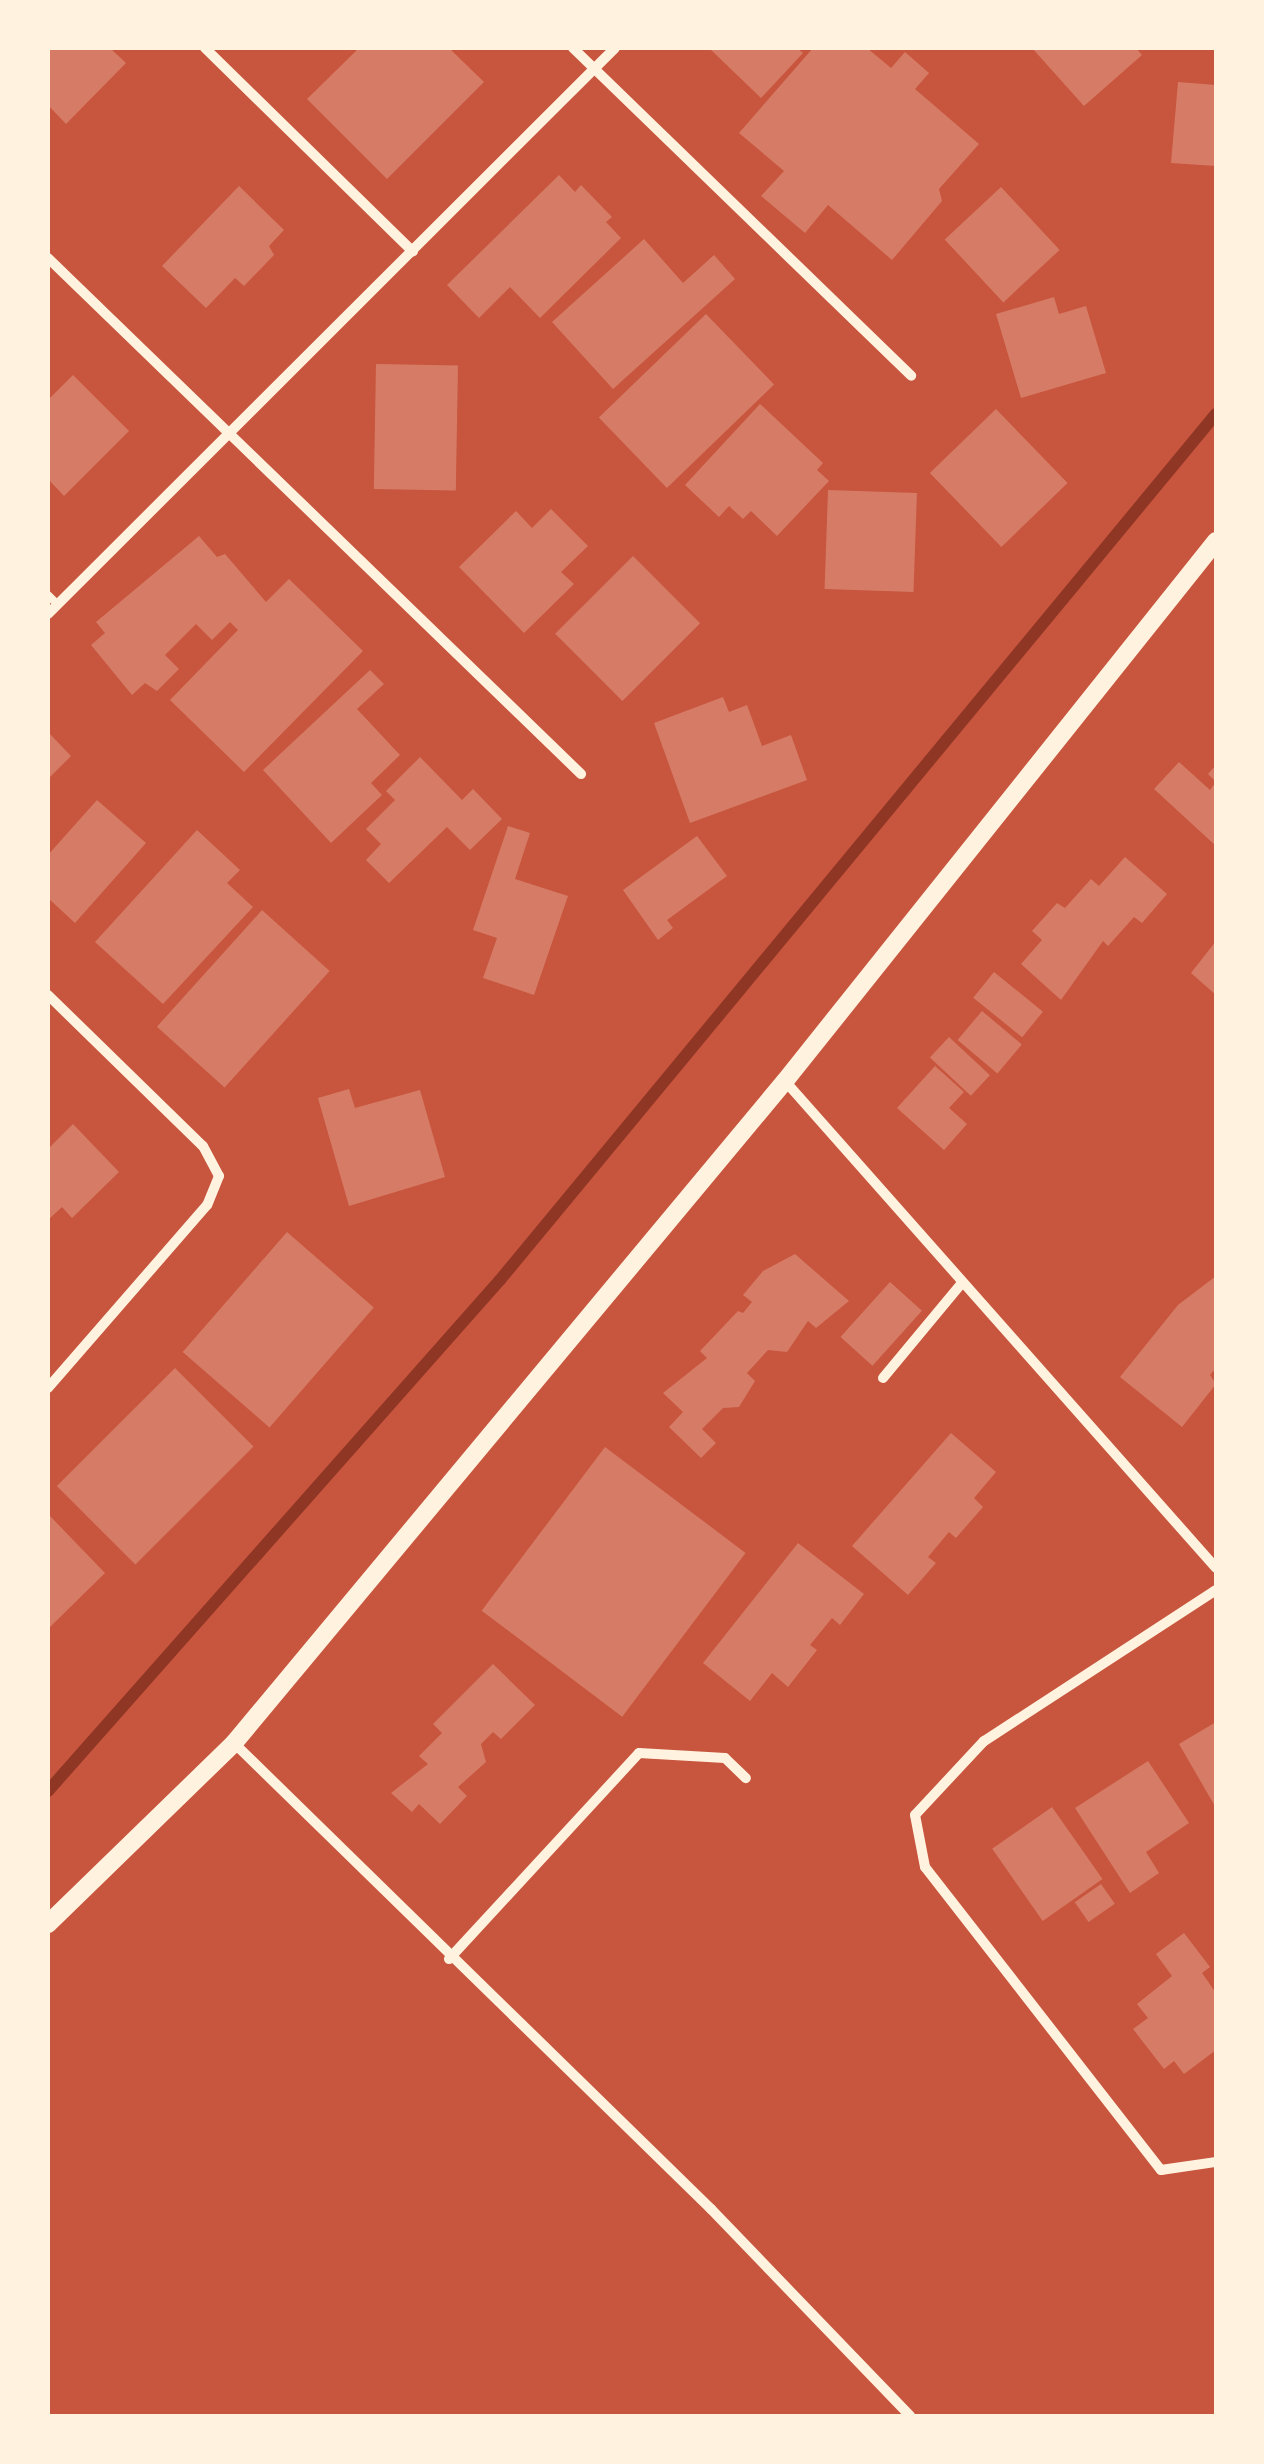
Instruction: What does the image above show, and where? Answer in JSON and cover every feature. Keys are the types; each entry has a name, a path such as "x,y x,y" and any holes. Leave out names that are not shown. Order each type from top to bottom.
{"street":[{"path":"205,48 413,252"},
{"path":"573,48 911,376"},
{"path":"48,614 226,431 413,252 616,48"},
{"path":"48,258 581,774"},
{"path":"48,1924 234,1743 784,1081 1216,541"},
{"path":"48,995 203,1146 219,1176 206,1206 48,1388"},
{"path":"784,1081 1216,1568"},
{"path":"883,1378 961,1284"},
{"path":"1216,1590 984,1741 915,1815 925,1867 1161,2170 1216,2162"},
{"path":"234,1743 448,1959 710,2210 910,2416"},
{"path":"448,1959 639,1754 725,1758 746,1778"}],"lane":[{"path":"48,595 57,604"}],"building":[{"path":"48,48 110,48 126,63 66,124 48,105"},
{"path":"359,48 449,48 484,82 387,179 307,99"},
{"path":"709,48 797,48 803,53 761,98"},
{"path":"813,48 867,48 891,68 905,52 929,73 915,89 979,144 939,189 942,201 892,260 828,205 805,233 761,196 784,171 739,133"},
{"path":"1032,48 1136,48 1142,55 1084,106"},
{"path":"1178,82 1216,85 1216,166 1171,163"},
{"path":"559,175 575,192 581,185 612,217 606,222 621,238 540,318 510,287 479,318 447,285"},
{"path":"239,186 284,230 269,246 274,255 244,286 235,278 206,308 162,266"},
{"path":"1001,187 1060,250 1003,302 945,240"},
{"path":"644,239 683,283 714,255 735,279 613,389 552,322"},
{"path":"1054,297 1059,314 1086,306 1106,373 1021,398 996,314"},
{"path":"706,314 774,384 667,488 599,418"},
{"path":"376,364 458,365 456,490 374,489"},
{"path":"73,375 129,431 64,496 48,479 48,400"},
{"path":"760,404 823,463 817,470 829,481 777,536 751,511 743,519 729,506 719,517 685,485"},
{"path":"996,409 1068,483 1001,547 930,473"},
{"path":"828,490 917,493 913,592 825,589"},
{"path":"551,509 588,546 561,572 574,584 524,633 459,567 516,511 532,528"},
{"path":"199,536 217,557 225,554 266,602 289,579 363,651 244,772 170,700 238,630 230,622 212,640 196,624 165,655 179,669 157,691 145,683 132,695 91,645 105,633 96,622"},
{"path":"633,556 700,623 622,701 555,634"},
{"path":"370,670 384,684 357,709 400,755 371,783 382,795 331,843 263,770"},
{"path":"723,697 729,712 747,705 762,746 791,735 807,780 690,823 654,723"},
{"path":"48,732 71,756 48,779"},
{"path":"420,757 462,800 473,789 502,819 470,850 447,827 389,883 366,860 381,844 366,829 395,800 386,791"},
{"path":"1179,762 1210,790 1216,782 1216,846 1154,789"},
{"path":"1216,765 1216,782 1208,774"},
{"path":"97,800 146,843 75,923 48,898 48,855"},
{"path":"508,826 530,833 515,879 568,896 534,995 483,978 497,938 473,930"},
{"path":"197,830 240,870 227,883 253,907 163,1004 95,942"},
{"path":"697,836 727,876 667,920 673,928 658,940 623,890"},
{"path":"1125,857 1167,894 1142,923 1134,917 1108,946 1103,941 1061,1000 1021,964 1042,940 1032,931 1057,903 1065,908 1091,879 1099,886"},
{"path":"262,910 330,971 225,1088 157,1027"},
{"path":"1216,941 1216,995 1191,973"},
{"path":"994,972 1043,1012 1022,1037 973,998"},
{"path":"982,1011 1022,1044 997,1074 958,1040"},
{"path":"949,1037 990,1075 971,1096 930,1057"},
{"path":"935,1066 964,1092 949,1108 967,1124 944,1150 897,1108"},
{"path":"349,1089 355,1108 420,1090 445,1177 349,1206 318,1098"},
{"path":"73,1124 119,1172 72,1218 62,1207 48,1220 48,1149"},
{"path":"287,1232 374,1307 269,1427 183,1352"},
{"path":"795,1254 849,1301 816,1328 808,1321 787,1352 768,1350 747,1373 755,1381 739,1407 723,1408 702,1429 716,1443 701,1458 669,1427 683,1412 663,1393 707,1358 700,1351 738,1311 743,1313 752,1302 743,1295 763,1271"},
{"path":"1216,1276 1216,1368 1210,1375 1216,1384 1182,1427 1120,1377 1178,1305"},
{"path":"890,1282 922,1311 872,1366 840,1337"},
{"path":"175,1368 253,1446 135,1565 57,1486"},
{"path":"951,1433 996,1472 974,1498 983,1507 956,1538 949,1532 928,1557 936,1563 908,1595 852,1546"},
{"path":"605,1447 746,1553 622,1717 482,1611"},
{"path":"48,1514 105,1573 48,1629"},
{"path":"798,1543 864,1594 840,1625 832,1618 810,1645 817,1650 788,1687 772,1673 750,1701 703,1663"},
{"path":"493,1664 535,1705 501,1739 493,1732 481,1744 486,1762 458,1787 467,1796 440,1824 419,1804 412,1812 391,1793 428,1764 419,1756 442,1733 433,1724"},
{"path":"1216,1722 1216,1808 1179,1744"},
{"path":"1148,1761 1189,1823 1146,1852 1159,1873 1130,1893 1075,1808"},
{"path":"1052,1807 1102,1879 1043,1921 992,1849"},
{"path":"1101,1884 1115,1904 1089,1922 1075,1902"},
{"path":"1184,1933 1210,1967 1202,1973 1216,1993 1216,2050 1184,2074 1174,2061 1164,2069 1133,2029 1148,2018 1137,2004 1172,1976 1156,1954"}],"waterway":[{"path":"48,1791 500,1280 1216,414"}]}
